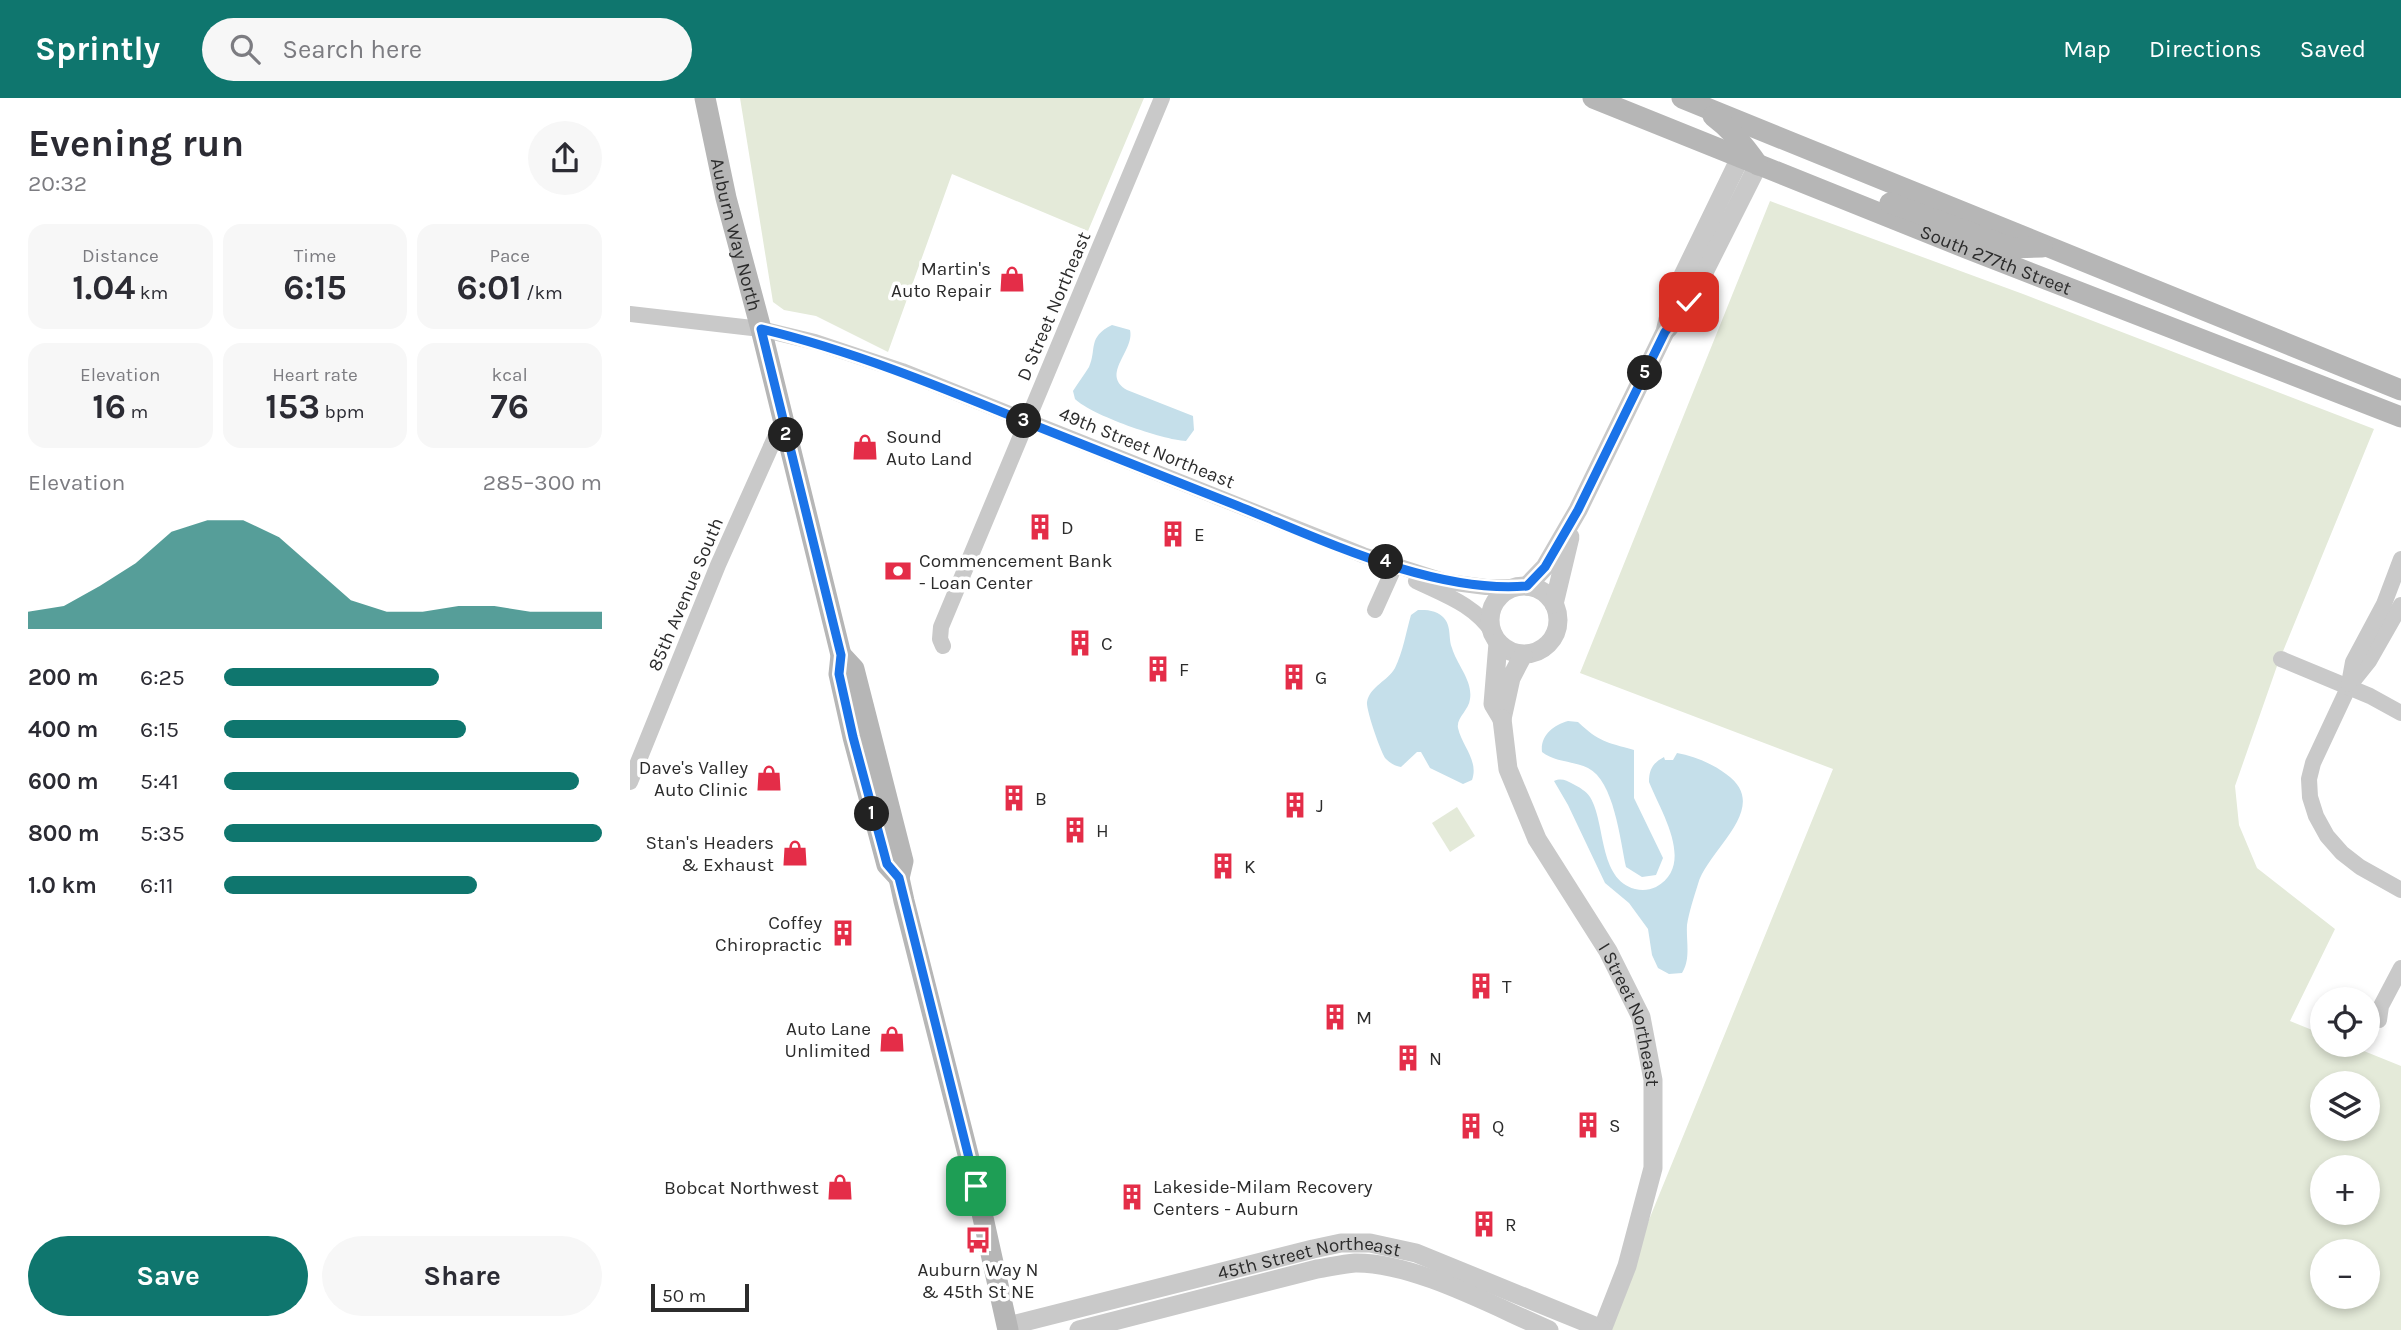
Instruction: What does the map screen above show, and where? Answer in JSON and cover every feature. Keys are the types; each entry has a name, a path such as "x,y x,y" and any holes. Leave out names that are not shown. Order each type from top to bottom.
{"main road":[{"name":"Auburn Way North","path":"705,98 726,198 841,655 839,674 872,814 887,864 899,875"},
{"name":"South 277th Street","path":"1593,98 2075,291 2401,417"},
{"name":"South 277th Street","path":"1685,99 2401,390"},
{"path":"1685,99 1726,125 1750,159 1773,156 2012,248 2049,247"},
{"path":"2075,291 2112,292 2154,306 2174,298"},
{"path":"2283,342 2310,365 2401,401"},
{"name":"Auburn Way North","path":"841,655 854,669 903,860 899,875 976,1186 1008,1328"}],"street":[{"name":"D Street Northeast","path":"943,646 940,639 941,627 1162,98"},
{"path":"1521,587 1545,567 1578,510 1665,332 1674,294 1750,159"},
{"name":"49th Street Northeast","path":"630,314 761,329 815,342 902,371 1363,555 1447,582 1486,587 1521,587"},
{"name":"85th Avenue South","path":"630,782 718,565 782,422"},
{"path":"1555,604 1560,574 1578,510"},
{"name":"49th Street Northeast","path":"1363,555 1460,602 1484,619 1496,638"},
{"path":"2349,687 2353,662 2384,604 2401,559"},
{"path":"1375,610 1393,570"},
{"path":"1521,587 1538,589 1548,595 1555,604 1558,627 1554,637 1538,651 1523,655 1507,650 1496,638 1490,622 1491,611 1504,592 1521,587"},
{"path":"2401,606 2370,661 2349,687 2313,763 2309,779 2310,797 2327,836 2342,853 2360,867 2401,890"},
{"name":"I Street Northeast","path":"1496,638 1493,704 1502,719"},
{"name":"I Street Northeast","path":"1523,655 1510,677 1502,719 1508,769 1537,839 1608,951 1641,1017 1653,1080 1653,1168 1627,1266 1602,1330"},
{"path":"2281,659 2349,687 2401,713"},
{"path":"2380,1013 2401,968"},
{"name":"45th Street Northeast","path":"1008,1328 1341,1243 1370,1243 1416,1253 1602,1330"},
{"name":"45th Street Northeast","path":"1079,1330 1317,1269 1355,1263 1421,1275 1549,1330"}],"green space":[{"path":"740,98 1144,98 1088,231 952,174 888,352 816,316 784,310 773,302"},
{"path":"1770,201 2023,294 2374,429 2277,666 2235,786 2239,825 2257,868 2335,929 2290,1021 2310,1029 2310,1057 2379,1057 2401,1066 2401,1330 1604,1330 1833,769 1580,673"},
{"path":"1457,807 1475,836 1450,852 1432,823"}],"water":[{"path":"1112,325 1130,330 1128,346 1117,370 1120,384 1127,390 1193,416 1194,430 1186,441 1128,426 1075,399 1073,391 1089,367 1096,339"},
{"path":"1418,610 1434,612 1446,621 1454,654 1469,686 1469,703 1458,728 1472,760 1474,773 1472,780 1463,784 1430,768 1421,752 1417,752 1401,767 1389,762 1381,749 1369,713 1369,696 1395,668 1411,615"},
{"path":"1568,721 1578,722 1603,740 1634,750 1634,798 1663,858 1656,875 1642,877 1626,867 1610,798 1597,775 1588,768 1552,758 1542,752 1545,736 1557,725"},
{"path":"1677,753 1703,761 1726,774 1739,787 1743,800 1733,828 1698,884 1687,925 1685,968 1682,973 1669,974 1658,968 1652,955 1648,929 1629,903 1605,883 1554,781 1568,781 1588,795 1595,808 1605,849 1615,874 1623,883 1635,889 1648,889 1656,887 1668,877 1675,852 1667,823 1649,782 1650,773 1657,762 1664,757 1665,760 1673,760"}],"place":[{"name":"Martin's Auto Repair","path":"1012,279"},
{"name":"Sound Auto Land","path":"865,447"},
{"name":"D","path":"1040,527"},
{"name":"E","path":"1173,534"},
{"name":"Commencement Bank - Loan Center","path":"898,571"},
{"name":"C","path":"1080,643"},
{"name":"F","path":"1158,669"},
{"name":"G","path":"1294,677"},
{"name":"Dave's Valley Auto Clinic","path":"769,778"},
{"name":"B","path":"1014,798"},
{"name":"J","path":"1295,805"},
{"name":"H","path":"1075,830"},
{"name":"Stan's Headers & Exhaust","path":"795,853"},
{"name":"K","path":"1223,866"},
{"name":"Coffey Chiropractic","path":"843,933"},
{"name":"T","path":"1481,986"},
{"name":"M","path":"1335,1017"},
{"name":"Auto Lane Unlimited","path":"892,1039"},
{"name":"N","path":"1408,1058"},
{"name":"S","path":"1588,1125"},
{"name":"Q","path":"1471,1126"},
{"name":"Bobcat Northwest","path":"840,1187"},
{"name":"Lakeside-Milam Recovery Centers - Auburn","path":"1132,1197"},
{"name":"R","path":"1484,1224"},
{"name":"Auburn Way N & 45th St NE","path":"978,1240"}],"route":[{"path":"976,1186 899,878 887,864 858,759 839,674 841,655 761,329 815,342 902,371 1363,555 1447,582 1486,587 1515,587 1527,586 1545,567 1578,510 1665,332 1689,302"}]}
